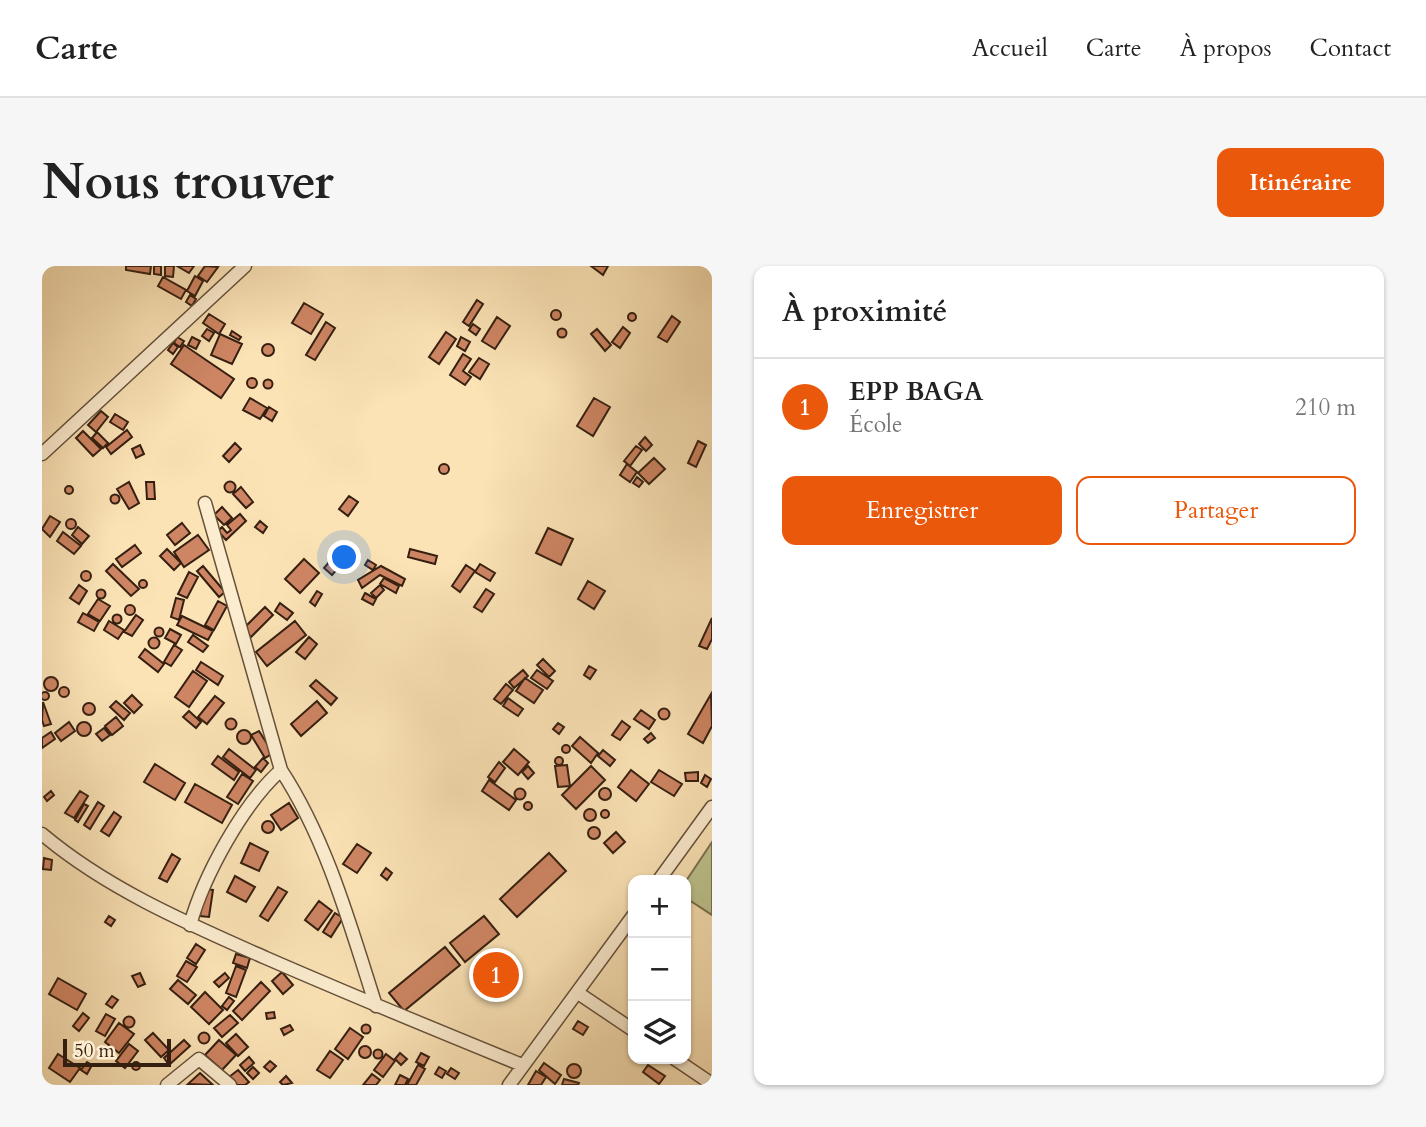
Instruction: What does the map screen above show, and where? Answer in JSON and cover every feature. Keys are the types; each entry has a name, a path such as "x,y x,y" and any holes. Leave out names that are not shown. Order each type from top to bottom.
{"street":[{"path":"42,454 245,266"},
{"path":"205,503 281,770 296,792 325,862 376,1006"},
{"path":"190,925 207,881 245,814 264,785 281,770"},
{"path":"663,875 712,807"},
{"path":"42,834 73,860 190,925 376,1006 522,1065"},
{"path":"509,1085 628,923"},
{"path":"578,993 628,1028"},
{"path":"167,1085 199,1059 230,1085"},
{"path":"682,1064 712,1084"}],"green space":[{"path":"712,842 712,915 691,901 690,875"}],"building":[{"path":"126,266 151,266 150,274 126,270"},
{"path":"154,266 161,266 161,275 154,274"},
{"path":"165,266 174,266 173,277 165,276"},
{"path":"177,266 194,266 189,273"},
{"path":"205,266 218,267 207,282 198,276"},
{"path":"591,266 608,266 603,275"},
{"path":"195,276 203,281 195,296 187,291"},
{"path":"163,277 186,290 181,299 158,286"},
{"path":"190,295 196,299 192,306 186,302"},
{"path":"477,300 483,304 469,326 463,322"},
{"path":"304,303 323,314 311,334 292,323"},
{"path":"556,310 560,311 560,319 556,320 552,319 551,315 552,311"},
{"path":"632,313 636,317 632,321 628,317"},
{"path":"209,314 225,324 219,334 203,323"},
{"path":"672,316 680,322 667,342 658,337"},
{"path":"497,317 510,326 495,349 482,341"},
{"path":"326,322 335,328 315,360 306,355"},
{"path":"473,324 480,329 476,335 469,330"},
{"path":"623,327 630,333 620,348 612,342"},
{"path":"207,329 214,333 209,341 202,336"},
{"path":"562,329 566,333 562,337 558,333"},
{"path":"597,329 611,345 605,351 591,334"},
{"path":"232,331 241,337 239,340 230,335"},
{"path":"446,332 456,339 439,364 429,357"},
{"path":"220,334 242,344 232,364 211,355"},
{"path":"177,337 184,341 180,347 174,343"},
{"path":"192,337 200,341 196,349 188,345"},
{"path":"461,337 470,342 465,351 457,346"},
{"path":"173,343 178,347 173,354 168,350"},
{"path":"268,344 274,350 268,356 262,350"},
{"path":"184,345 234,379 221,398 171,364"},
{"path":"463,354 471,359 463,371 471,377 465,385 450,375"},
{"path":"479,358 489,364 480,379 469,372"},
{"path":"252,378 256,379 256,387 252,388 248,387 247,383 248,379"},
{"path":"268,379 273,384 268,389 263,384"},
{"path":"250,398 267,408 260,419 243,410"},
{"path":"594,398 610,407 593,436 577,426"},
{"path":"269,407 277,412 272,421 264,416"},
{"path":"101,411 108,417 96,432 88,425"},
{"path":"115,414 128,422 123,430 110,422"},
{"path":"127,430 132,437 111,454 106,447"},
{"path":"83,431 101,449 93,456 76,438"},
{"path":"97,432 108,443 103,448 92,438"},
{"path":"645,437 652,445 646,451 639,444"},
{"path":"698,441 706,445 696,467 688,463"},
{"path":"235,443 241,449 229,462 223,456"},
{"path":"140,445 144,454 136,458 132,449"},
{"path":"636,446 642,450 630,466 624,461"},
{"path":"654,458 665,469 649,484 638,473"},
{"path":"444,464 448,465 448,473 444,474 440,473 439,469 440,465"},
{"path":"627,464 637,472 630,482 620,475"},
{"path":"637,477 643,482 639,487 633,483"},
{"path":"129,482 139,503 129,509 117,489"},
{"path":"146,482 154,482 155,499 147,499"},
{"path":"230,482 234,483 234,491 230,492 226,491 225,487 226,483"},
{"path":"69,486 73,490 69,494 65,490"},
{"path":"241,487 253,502 246,508 233,494"},
{"path":"115,494 120,499 115,504 110,499"},
{"path":"349,496 358,502 348,516 339,509"},
{"path":"222,507 232,518 224,525 214,515"},
{"path":"240,514 246,521 226,540 218,531 222,527 227,533 231,530 227,525"},
{"path":"50,516 60,522 50,537 42,529"},
{"path":"71,519 76,524 71,529 66,524"},
{"path":"260,521 267,527 263,533 255,527"},
{"path":"182,523 190,533 175,545 167,535"},
{"path":"78,527 89,536 82,544 72,535"},
{"path":"548,528 573,539 561,565 536,553"},
{"path":"63,532 81,546 74,554 57,541"},
{"path":"198,535 209,550 184,567 174,552"},
{"path":"135,545 141,553 122,567 116,559"},
{"path":"344,545 352,552 332,575 324,568"},
{"path":"167,549 181,563 174,570 160,556"},
{"path":"410,549 437,556 435,564 408,557"},
{"path":"304,559 319,573 300,593 285,579"},
{"path":"368,560 376,565 373,570 365,565"},
{"path":"113,564 139,589 131,596 106,571"},
{"path":"480,564 495,573 490,581 475,572"},
{"path":"466,565 475,571 460,592 452,586"},
{"path":"203,566 225,592 219,597 197,571"},
{"path":"381,566 405,579 402,586 380,575 362,588 358,580"},
{"path":"86,571 90,572 90,580 86,581 82,580 81,576 82,572"},
{"path":"189,572 198,577 187,598 178,594"},
{"path":"384,578 399,586 396,593 380,584"},
{"path":"143,580 147,584 143,588 139,584"},
{"path":"588,581 605,591 594,609 578,599"},
{"path":"79,585 87,591 79,604 70,598"},
{"path":"380,585 384,590 376,598 371,593"},
{"path":"101,589 106,594 101,599 96,594"},
{"path":"486,589 494,594 482,612 474,607"},
{"path":"317,591 322,594 315,606 310,602"},
{"path":"365,593 376,599 373,605 362,599"},
{"path":"176,598 184,600 179,620 171,617"},
{"path":"98,599 110,606 100,621 88,614"},
{"path":"218,601 227,606 214,630 205,625"},
{"path":"280,603 293,613 287,620 275,611"},
{"path":"130,605 134,606 134,614 130,615 126,614 125,610 126,606"},
{"path":"265,607 273,615 251,637 243,629"},
{"path":"83,613 99,622 94,631 78,622"},
{"path":"117,614 122,619 117,624 112,619"},
{"path":"136,615 143,620 132,636 124,632"},
{"path":"182,616 213,631 208,640 177,625"},
{"path":"712,618 712,639 707,649 699,646"},
{"path":"109,621 124,630 118,639 104,630"},
{"path":"295,621 306,635 267,666 256,652"},
{"path":"159,627 164,632 159,637 154,632"},
{"path":"170,629 181,635 176,644 165,638"},
{"path":"193,635 208,646 203,652 188,642"},
{"path":"154,637 160,643 154,649 148,643"},
{"path":"309,637 317,644 305,659 296,652"},
{"path":"174,645 182,650 171,666 164,662"},
{"path":"145,649 164,664 158,672 139,657"},
{"path":"543,659 555,671 549,677 537,665"},
{"path":"201,662 223,676 218,685 196,670"},
{"path":"589,666 596,670 590,679 584,675"},
{"path":"523,670 528,676 514,688 509,682"},
{"path":"537,670 553,681 547,689 531,678"},
{"path":"193,671 207,681 189,707 175,697"},
{"path":"51,677 56,679 56,689 51,691 46,689 44,684 46,679"},
{"path":"525,678 543,690 534,703 516,691"},
{"path":"316,680 337,698 331,705 310,686"},
{"path":"506,684 513,690 501,704 494,699"},
{"path":"64,687 68,688 68,696 64,697 60,696 59,692 60,688"},
{"path":"45,692 49,696 45,700 41,696"},
{"path":"711,694 712,726 703,743 688,734"},
{"path":"132,695 142,705 134,713 124,703"},
{"path":"215,696 224,703 207,724 198,717"},
{"path":"508,698 523,709 518,716 503,706"},
{"path":"116,701 130,713 124,720 110,707"},
{"path":"317,701 327,713 301,736 291,724"},
{"path":"43,702 51,724 44,726 42,720"},
{"path":"84,704 94,704 94,714 84,714"},
{"path":"664,708 670,714 664,720 658,714"},
{"path":"641,710 655,720 649,729 634,719"},
{"path":"189,711 201,722 196,728 183,717"},
{"path":"116,717 123,726 112,735 105,726"},
{"path":"231,718 237,724 231,730 225,724"},
{"path":"622,721 630,727 620,740 612,735"},
{"path":"69,722 75,731 61,741 55,733"},
{"path":"84,722 89,724 89,734 84,736 79,734 77,729 79,724"},
{"path":"558,723 564,727 559,734 553,729"},
{"path":"104,728 110,735 102,741 96,734"},
{"path":"244,730 249,732 249,742 244,744 239,742 237,737 239,732"},
{"path":"259,731 273,753 265,758 251,735"},
{"path":"51,732 55,739 42,748 42,738"},
{"path":"651,733 655,738 648,743 644,739"},
{"path":"580,737 598,753 591,763 572,746"},
{"path":"566,745 570,749 566,753 562,749"},
{"path":"229,749 256,770 250,778 223,757"},
{"path":"514,749 529,762 518,775 503,762"},
{"path":"603,750 615,760 610,766 598,756"},
{"path":"218,756 239,772 234,780 212,764"},
{"path":"559,757 563,761 559,765 555,761"},
{"path":"263,758 268,763 261,772 255,767"},
{"path":"499,762 505,768 495,782 488,777"},
{"path":"155,764 185,783 175,800 144,782"},
{"path":"567,765 570,786 558,787 555,766"},
{"path":"528,766 534,773 528,779 522,772"},
{"path":"591,766 605,780 576,809 562,795"},
{"path":"631,770 649,784 636,801 618,787"},
{"path":"659,770 682,784 674,796 651,782"},
{"path":"698,772 698,781 686,781 685,773"},
{"path":"242,774 253,781 238,804 227,797"},
{"path":"705,775 711,779 707,787 701,783"},
{"path":"489,780 516,800 509,810 482,791"},
{"path":"195,784 232,805 222,823 185,802"},
{"path":"520,788 526,794 520,800 514,794"},
{"path":"605,788 611,794 605,800 599,794"},
{"path":"51,791 54,795 47,801 44,797"},
{"path":"80,791 88,796 74,818 65,813"},
{"path":"98,802 104,806 90,829 84,825"},
{"path":"528,802 532,806 528,810 524,806"},
{"path":"289,803 298,818 281,830 271,815"},
{"path":"84,804 88,806 78,822 75,820"},
{"path":"590,809 596,815 590,821 584,815"},
{"path":"605,810 609,814 605,818 601,814"},
{"path":"114,812 121,817 109,836 101,831"},
{"path":"263,822 273,822 273,832 263,832"},
{"path":"589,828 599,828 599,838 589,838"},
{"path":"616,832 625,842 613,853 604,843"},
{"path":"250,843 268,852 259,871 241,863"},
{"path":"357,844 371,853 357,873 343,864"},
{"path":"549,853 566,871 517,917 500,899"},
{"path":"172,854 180,859 167,882 159,878"},
{"path":"44,858 52,860 51,870 43,869"},
{"path":"386,868 392,873 387,880 381,875"},
{"path":"235,876 255,887 246,902 227,892"},
{"path":"278,887 287,892 268,921 260,916"},
{"path":"204,889 213,890 209,917 200,916"},
{"path":"319,901 332,911 318,930 305,920"},
{"path":"335,913 343,918 331,937 323,932"},
{"path":"109,916 115,920 111,926 105,922"},
{"path":"484,916 499,934 465,962 450,943"},
{"path":"196,944 205,950 196,964 187,958"},
{"path":"445,947 460,965 404,1011 389,993"},
{"path":"236,954 250,958 247,968 233,963"},
{"path":"186,961 197,967 187,982 177,976"},
{"path":"236,966 246,970 236,997 226,993"},
{"path":"282,972 293,985 283,994 272,981"},
{"path":"140,973 145,984 138,987 132,976"},
{"path":"225,973 229,978 219,987 214,982"},
{"path":"58,978 86,994 77,1010 49,994"},
{"path":"178,980 196,995 188,1004 170,989"},
{"path":"261,982 270,991 242,1020 233,1011"},
{"path":"205,992 223,1010 209,1024 191,1007"},
{"path":"112,996 118,1000 112,1008 106,1004"},
{"path":"229,997 234,1001 227,1010 222,1006"},
{"path":"274,1012 275,1018 267,1019 266,1013"},
{"path":"83,1013 89,1018 79,1031 73,1026"},
{"path":"106,1014 115,1019 105,1036 96,1031"},
{"path":"230,1015 238,1023 222,1037 214,1028"},
{"path":"129,1017 133,1018 133,1026 129,1027 125,1026 124,1022 125,1018"},
{"path":"578,1021 588,1027 583,1035 573,1029"},
{"path":"119,1023 134,1034 119,1053 105,1042"},
{"path":"366,1024 371,1029 366,1034 361,1029"},
{"path":"290,1025 293,1030 284,1035 281,1029"},
{"path":"350,1028 363,1037 348,1059 335,1049"},
{"path":"204,1032 210,1038 204,1044 198,1038"},
{"path":"153,1033 169,1050 161,1057 145,1040"},
{"path":"236,1034 248,1047 238,1056 226,1043"},
{"path":"184,1040 190,1046 169,1065 164,1058"},
{"path":"219,1040 236,1055 222,1070 205,1055"},
{"path":"129,1044 138,1051 125,1068 116,1061"},
{"path":"365,1046 371,1052 365,1058 359,1052"},
{"path":"378,1050 382,1054 378,1058 374,1054"},
{"path":"330,1051 343,1060 330,1078 317,1070"},
{"path":"400,1053 407,1059 401,1065 395,1059"},
{"path":"421,1053 429,1057 424,1066 416,1062"},
{"path":"58,1054 80,1068 70,1082 49,1068"},
{"path":"386,1054 395,1061 383,1077 374,1070"},
{"path":"249,1057 254,1063 245,1071 240,1065"},
{"path":"270,1061 276,1066 270,1072 264,1067"},
{"path":"87,1062 92,1065 87,1074 81,1070"},
{"path":"136,1062 140,1066 136,1070 132,1066"},
{"path":"544,1063 561,1075 555,1084 539,1070"},
{"path":"574,1064 579,1066 579,1076 574,1078 569,1076 567,1071 569,1066"},
{"path":"418,1065 425,1069 416,1085 407,1085"},
{"path":"648,1065 665,1076 659,1084 643,1072"},
{"path":"253,1067 259,1073 253,1079 247,1073"},
{"path":"439,1067 446,1071 442,1078 435,1074"},
{"path":"451,1068 459,1073 455,1079 447,1074"},
{"path":"238,1070 249,1082 245,1085 237,1085 229,1077"},
{"path":"536,1071 546,1077 541,1085 528,1085"},
{"path":"200,1073 213,1085 188,1084"},
{"path":"372,1074 380,1080 376,1085 363,1085"},
{"path":"400,1075 408,1079 405,1085 395,1085"},
{"path":"286,1076 292,1083 283,1085 280,1082"},
{"path":"564,1079 579,1083 562,1085"}],"place":[{"name":"EPP BAGA","path":"496,975"}]}
